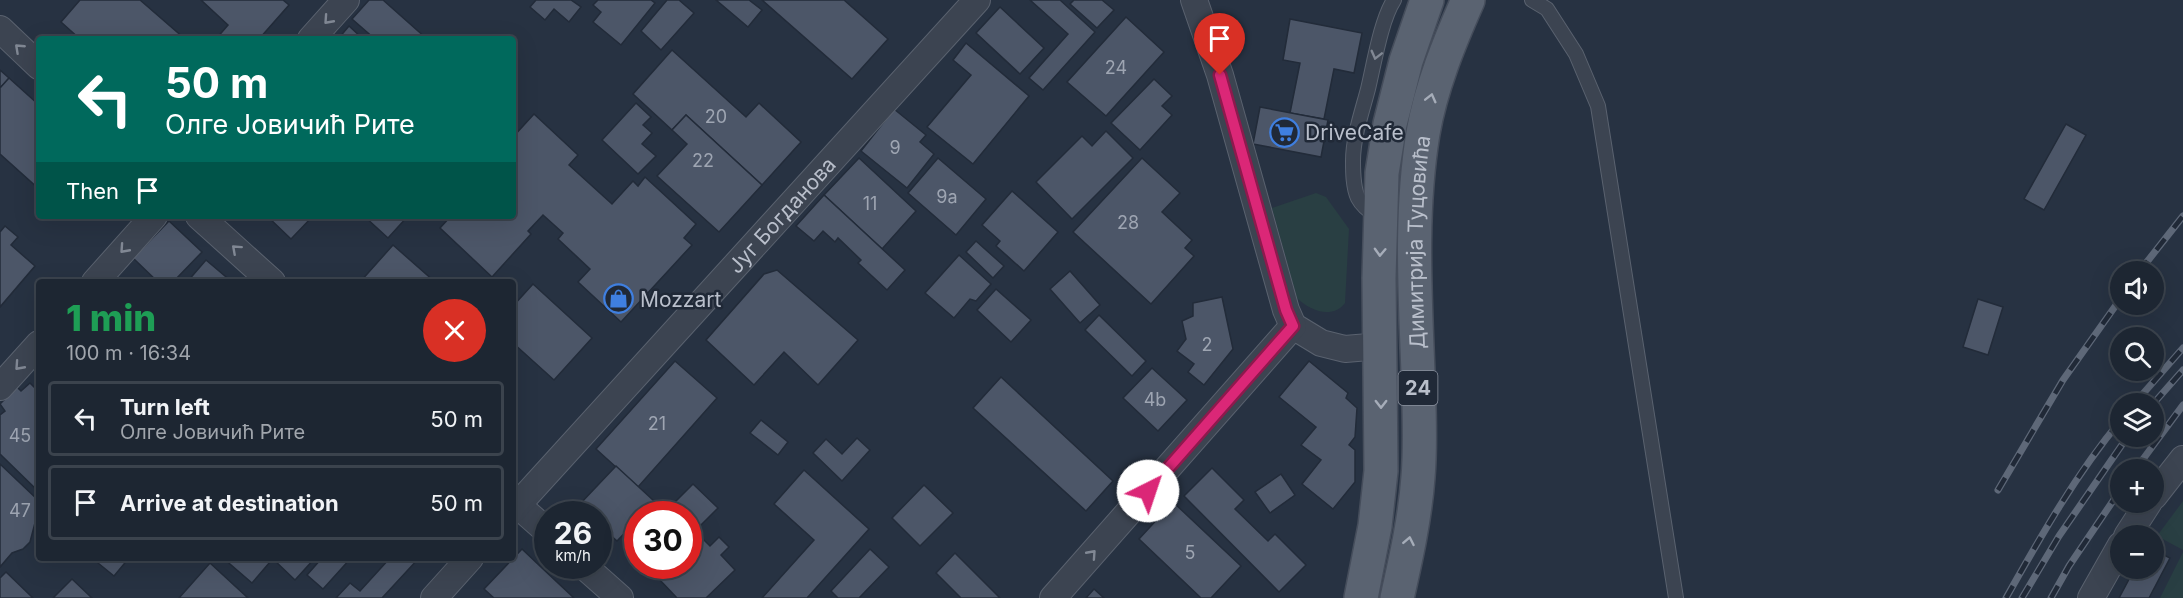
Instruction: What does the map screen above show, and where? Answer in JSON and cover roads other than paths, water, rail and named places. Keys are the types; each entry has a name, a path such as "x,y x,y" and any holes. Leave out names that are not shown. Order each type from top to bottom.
{"main road":[{"name":"Димитрија Туцовића","path":"1361,598 1375,526 1381,471 1379,278 1382,173 1390,124 1409,51 1427,0"},
{"name":"Димитрија Туцовића","path":"1397,598 1411,534 1418,477 1415,216 1417,176 1434,89 1445,54 1468,0"}],"street":[{"path":"314,36 346,0"},
{"name":"Југ Богданова","path":"516,503 977,0"},
{"path":"1194,0 1220,75 1286,310 1293,326 1322,343 1335,347 1360,349 1381,346"},
{"path":"0,30 36,63"},
{"path":"98,279 151,219"},
{"path":"203,219 269,279"},
{"path":"1053,598 1293,326"},
{"path":"0,387 36,347"},
{"path":"2164,483 2183,459"},
{"path":"516,507 534,521"},
{"path":"434,598 467,561"},
{"path":"2091,598 2110,564"},
{"path":"599,579 620,598"}],"lane":[{"path":"1381,219 1366,209 1358,198 1354,183 1353,160 1356,136 1378,49 1389,7 1394,0"},
{"path":"1532,0 1547,9 1576,54 1598,106 1676,598"}],"railway":[{"path":"2148,261 2183,216"},
{"path":"1998,490 2063,380 2110,314"},
{"path":"2144,393 2183,348"},
{"path":"2163,393 2183,370"},
{"path":"2143,459 2183,405"},
{"path":"2006,598 2074,484 2110,434"},
{"path":"2022,598 2059,536 2120,447"},
{"path":"2051,598 2069,566 2110,505"}],"place":[{"name":"DriveCafe","path":"1284,132"},
{"name":"Mozzart","path":"619,299"}]}
